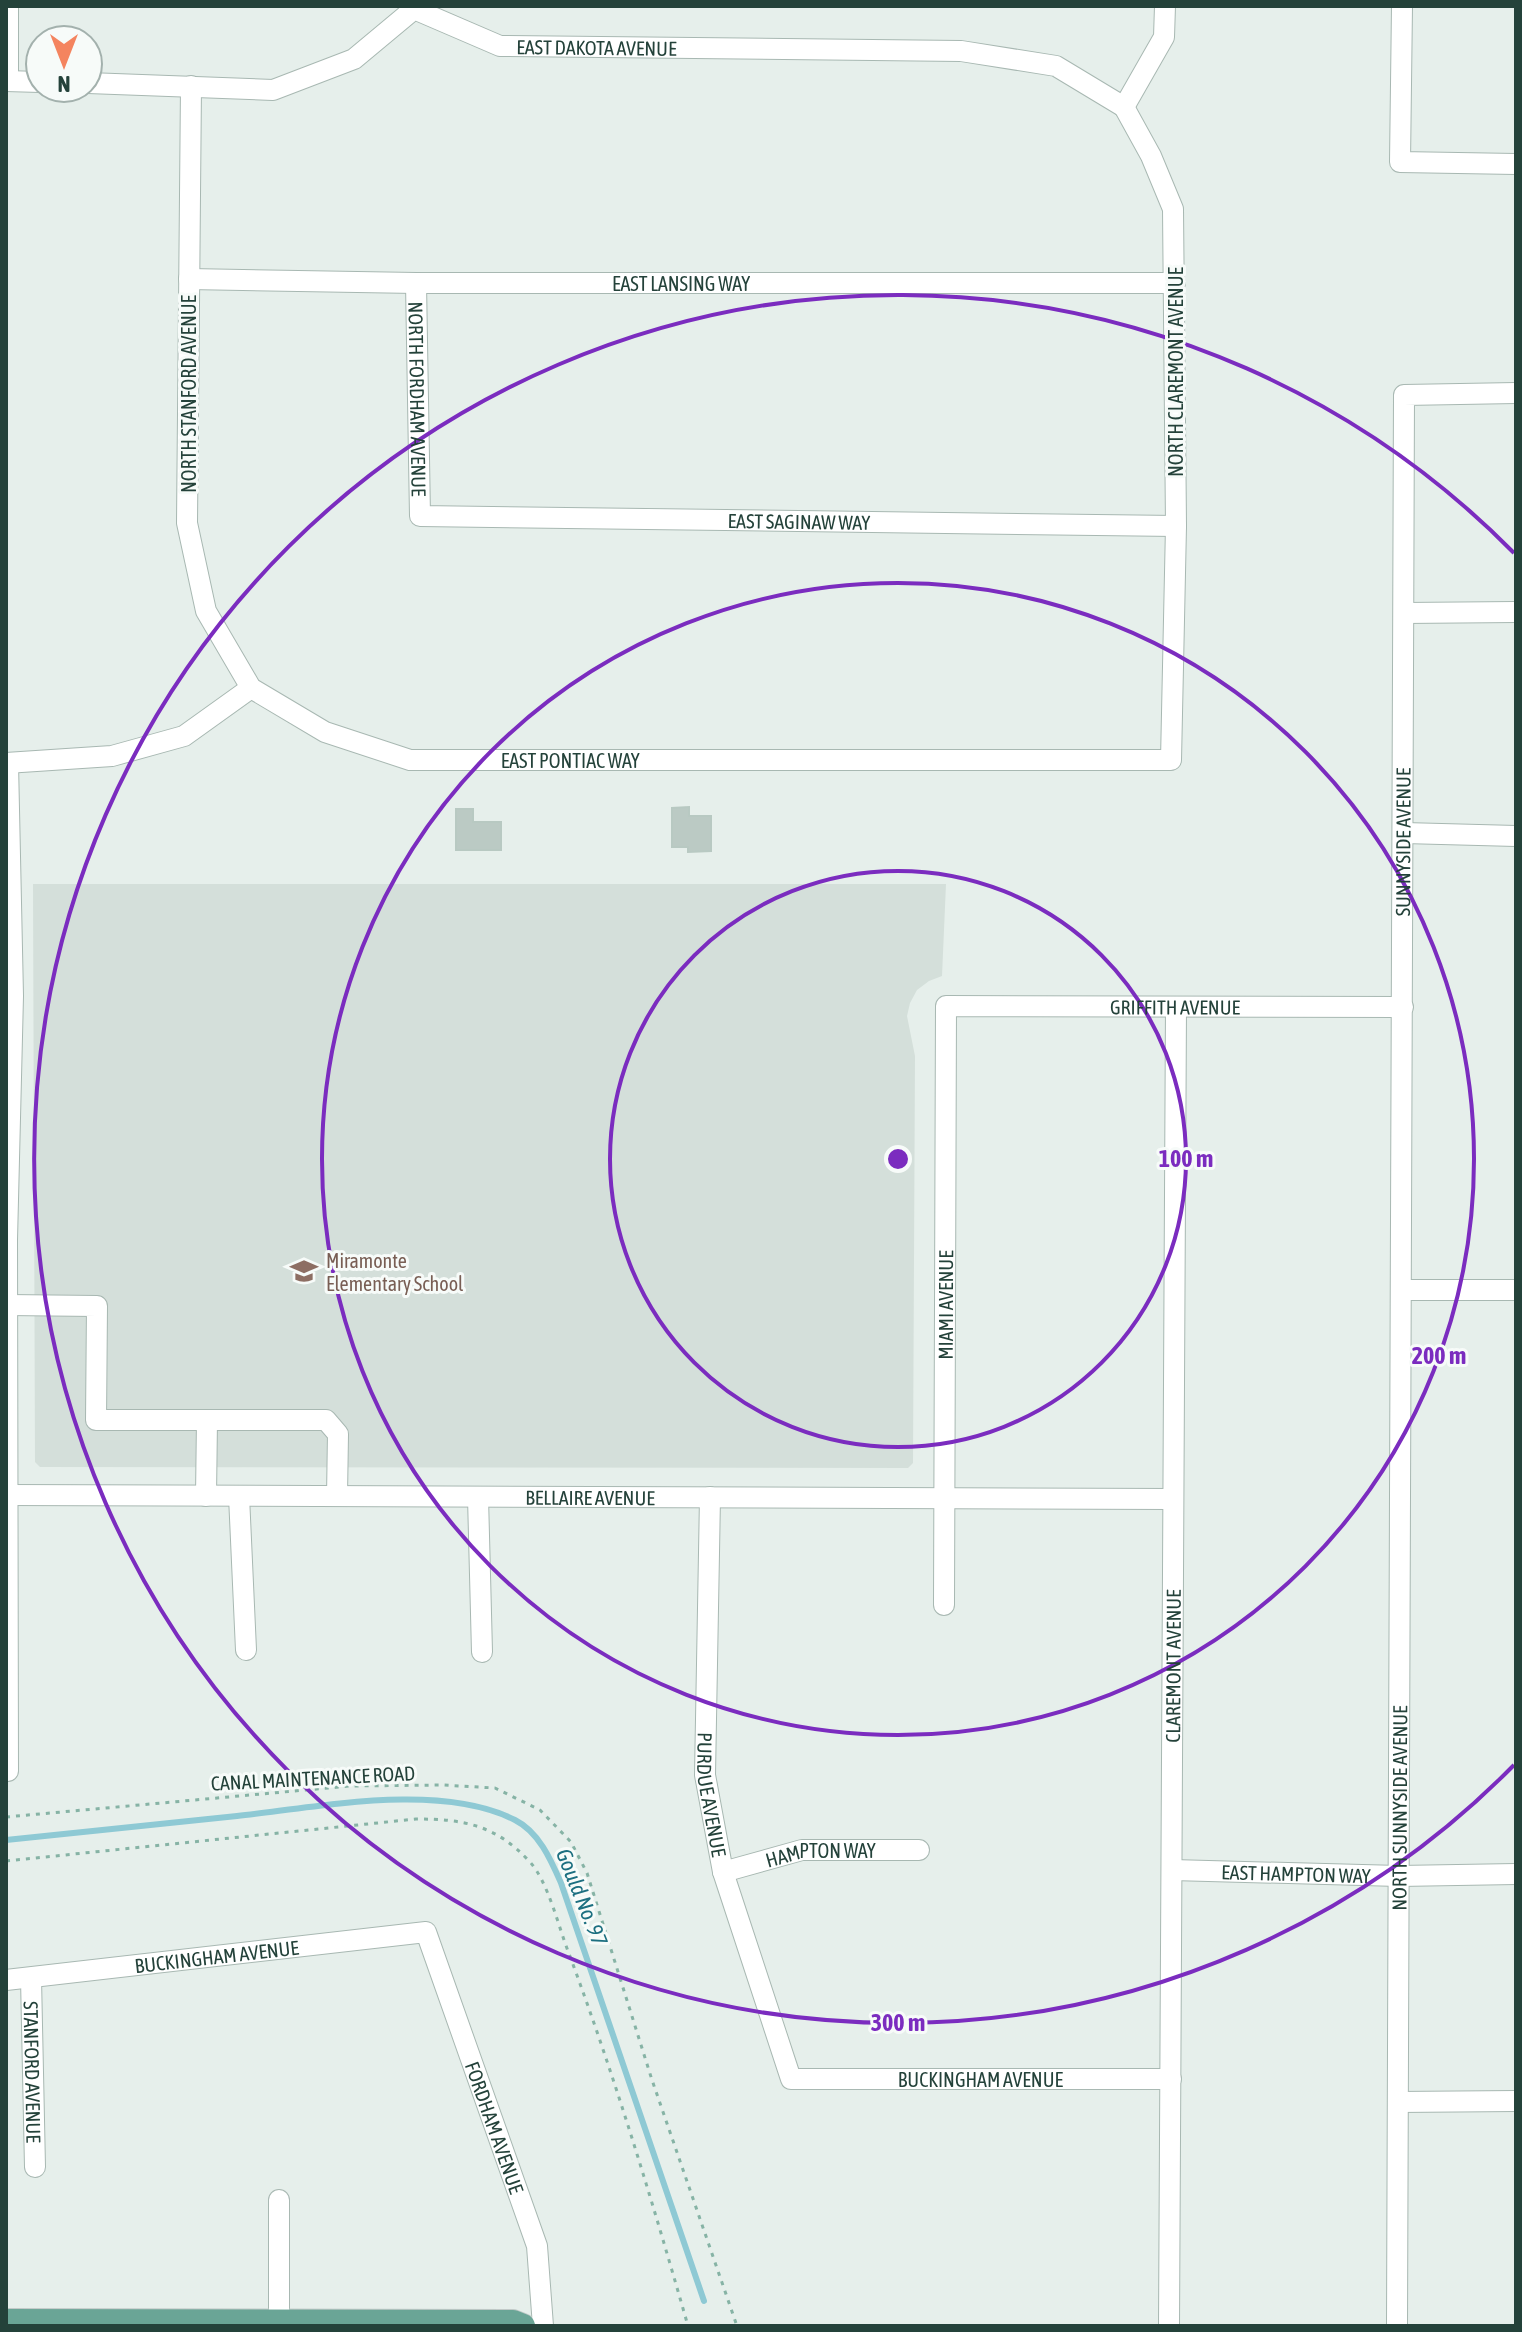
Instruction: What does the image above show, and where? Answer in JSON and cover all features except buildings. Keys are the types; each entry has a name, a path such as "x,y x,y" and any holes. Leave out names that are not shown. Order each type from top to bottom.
{"main road":[{"path":"6,2321 513,2322 523,2326"}],"street":[{"path":"7,81 8,6"},
{"path":"1124,107 1164,37 1165,6"},
{"path":"1402,6 1400,162 1516,164"},
{"name":"EAST DAKOTA AVENUE","path":"104,83 273,90 354,59 415,7 500,46 961,51 1056,66 1124,107"},
{"name":"NORTH STANFORD AVENUE","path":"191,86 187,523 206,611 251,688"},
{"name":"NORTH CLAREMONT AVENUE","path":"1124,107 1151,156 1173,209 1176,526 1171,760"},
{"name":"EAST LANSING WAY","path":"189,279 416,283 1175,283"},
{"name":"NORTH FORDHAM AVENUE","path":"416,283 420,516"},
{"name":"SUNNYSIDE AVENUE","path":"1403,1290 1404,395 1516,393"},
{"name":"EAST SAGINAW WAY","path":"420,516 1176,526"},
{"path":"1404,613 1516,612"},
{"path":"8,1771 6,1240 10,996 7,763 112,756 184,736 251,688"},
{"name":"EAST PONTIAC WAY","path":"251,688 325,732 410,760 1171,760"},
{"path":"1404,833 1516,836"},
{"name":"GRIFFITH AVENUE","path":"946,1006 1403,1007"},
{"name":"MIAMI AVENUE","path":"944,1605 946,1006"},
{"name":"CLAREMONT AVENUE","path":"1169,2326 1176,1007"},
{"path":"1403,1290 1516,1290"},
{"name":"NORTH SUNNYSIDE AVENUE","path":"1397,2326 1403,1290"},
{"path":"7,1305 97,1306 96,1420 326,1420 338,1434 337,1496"},
{"path":"206,1496 207,1420"},
{"name":"BELLAIRE AVENUE","path":"7,1495 1173,1499"},
{"path":"239,1496 246,1650"},
{"path":"478,1497 482,1652"},
{"name":"PURDUE AVENUE","path":"710,1497 705,1775 723,1872 791,2079"},
{"name":"HAMPTON WAY","path":"723,1872 802,1850 919,1850"},
{"name":"EAST HAMPTON WAY","path":"1172,1870 1399,1876 1516,1874"},
{"name":"BUCKINGHAM AVENUE","path":"6,1980 426,1932"},
{"name":"FORDHAM AVENUE","path":"426,1932 537,2246 543,2326"},
{"name":"STANFORD AVENUE","path":"31,1978 35,2167"},
{"name":"BUCKINGHAM AVENUE","path":"791,2079 1171,2079"},
{"path":"1398,2102 1516,2101"},
{"path":"279,2200 279,2321"}],"path":[{"name":"CANAL MAINTENANCE ROAD","path":"6,1817 350,1786 495,1788 540,1810 571,1842 587,1873 652,2080 737,2326"}],"shaded area":[{"path":"33,884 946,884 942,976 917,990 907,1016 915,1056 913,1463 908,1468 40,1467 35,1462"}],"waterway":[{"name":"Gould No. 97","path":"6,1840 379,1800 451,1802 485,1809 523,1825 543,1847 561,1883 704,2301"}],"place":[{"name":"Miramonte Elementary School","path":"304,1271"}]}
